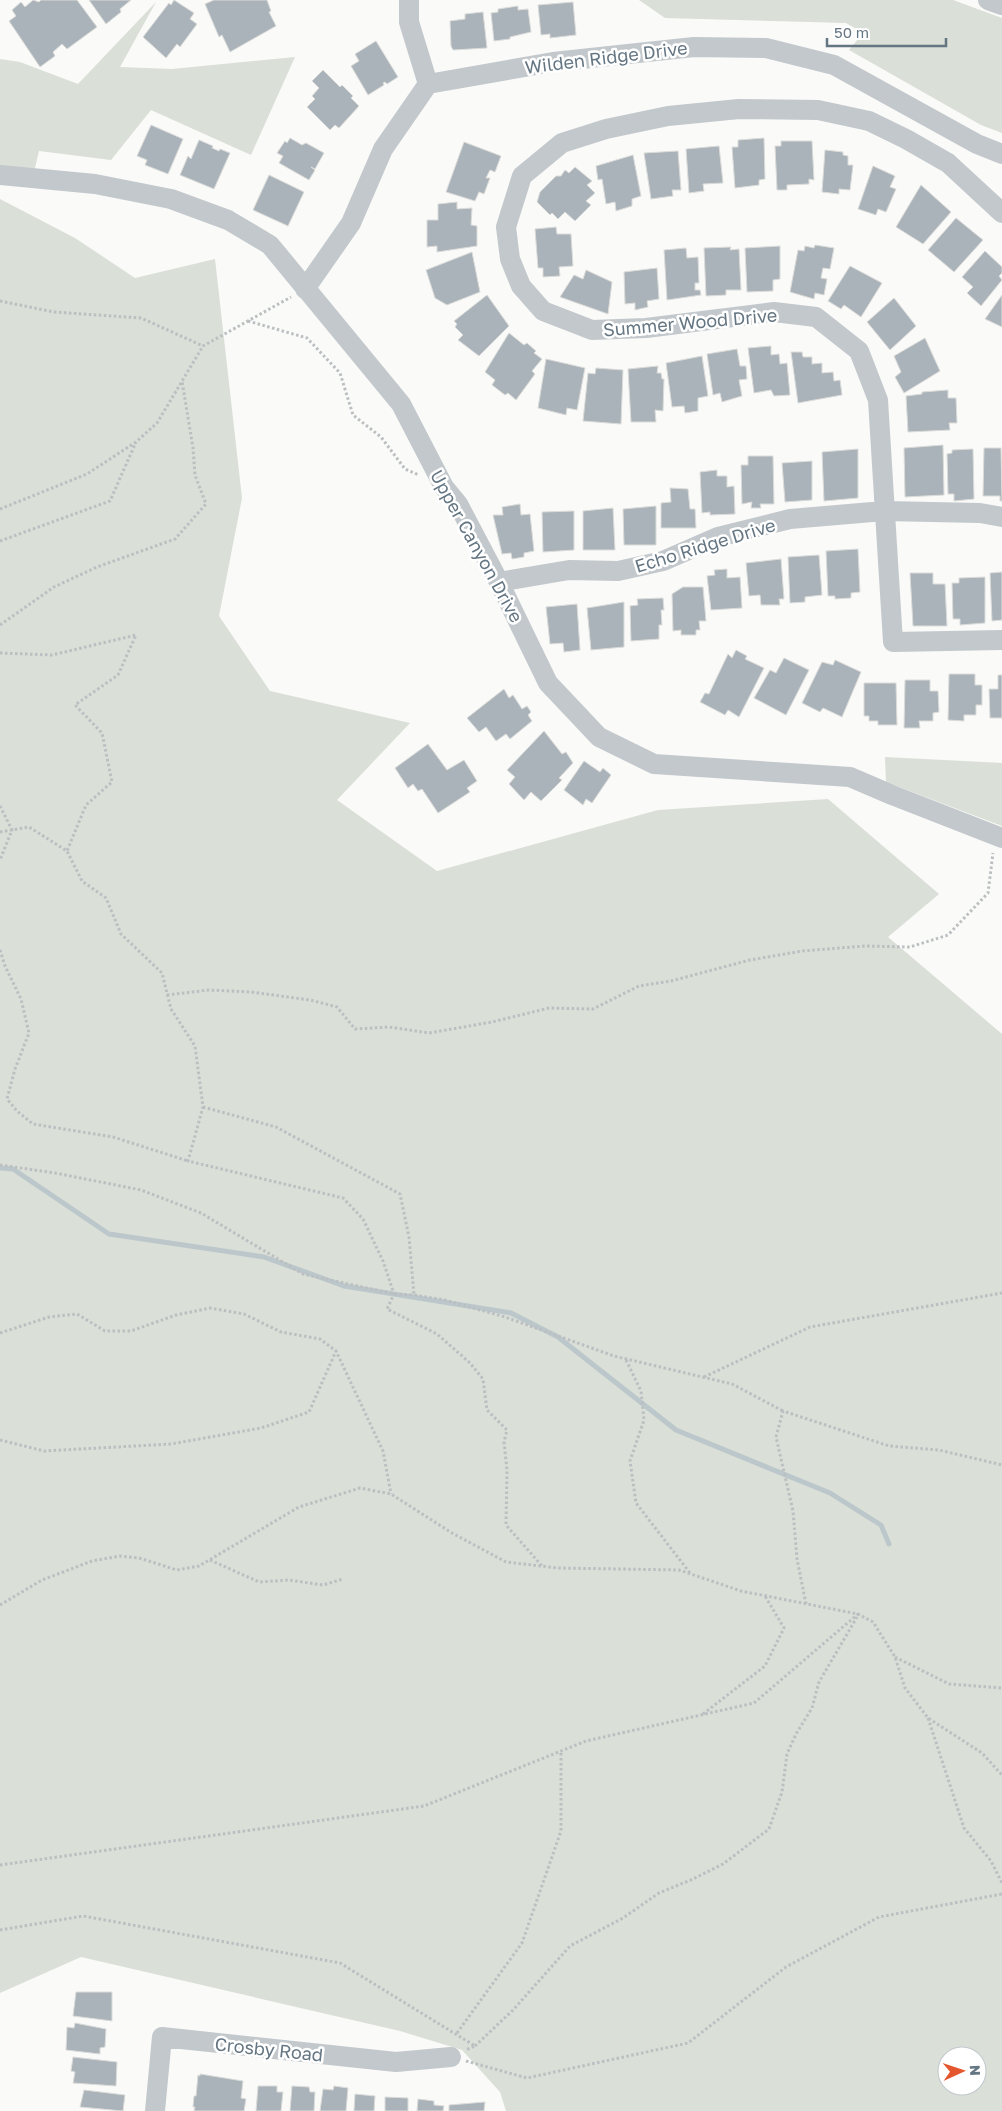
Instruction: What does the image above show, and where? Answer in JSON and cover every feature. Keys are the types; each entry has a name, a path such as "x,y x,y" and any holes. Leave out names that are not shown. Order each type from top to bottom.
{"street":[{"path":"305,289 351,223 383,149 428,84 409,22 410,0"},
{"path":"988,0 1002,5"},
{"name":"Wilden Ridge Drive","path":"428,84 553,62 657,50 694,47 766,48 834,65 977,144 1002,154"},
{"name":"Summer Wood Drive","path":"1002,213 948,163 869,121 818,110 739,109 668,116 606,128 562,143 522,176 506,227 510,258 521,286 543,311 592,330 646,328 774,312 816,317 859,350 878,400 893,642 1002,640"},
{"name":"Upper Canyon Drive","path":"0,175 95,184 171,199 228,220 270,245 401,404 444,487 458,504 499,582 548,683 599,737 654,764 850,777 998,837"},
{"name":"Echo Ridge Drive","path":"499,582 569,570 618,571 663,561 718,537 790,519 884,511 980,513 1002,517"},
{"name":"Crosby Road","path":"155,2111 162,2037 396,2062 451,2057"}],"path":[{"path":"0,509 87,474 136,442 157,423 203,346 305,289"},
{"path":"0,301 54,312 141,318 203,346"},
{"path":"248,321 307,338 340,373 353,416 380,438 405,469 444,487"},
{"path":"0,625 54,587 96,567 175,539 206,504 194,475 193,448 182,381"},
{"path":"0,541 110,500 136,442"},
{"path":"0,653 52,655 136,635 118,675 75,705 102,733 112,782 86,805 67,851"},
{"path":"0,806 12,830 0,860"},
{"path":"0,832 29,827 67,851 82,881 106,898 121,934 162,973 171,1009 195,1046 203,1107 188,1161 343,1198 363,1219 383,1261 394,1294 387,1309 437,1334 470,1363 483,1378 487,1410 507,1430 504,1442 507,1470 506,1525 543,1566"},
{"path":"167,995 209,990 251,992 310,1000 336,1007 355,1029 389,1027 428,1033 492,1022 549,1008 593,1009 638,986 671,981 750,960 811,950 864,946 910,947 948,936 988,893 998,837"},
{"path":"0,950 5,966 21,999 29,1033 14,1069 7,1099 17,1111 33,1124 113,1137 188,1161"},
{"path":"203,1107 276,1127 400,1194 409,1237 414,1295"},
{"path":"0,1166 55,1173 141,1190 201,1213 303,1274 394,1294 445,1300 505,1317 625,1359 732,1384 783,1411 889,1446 939,1450 1002,1465"},
{"path":"704,1378 810,1327 1002,1293"},
{"path":"0,1332 49,1317 77,1314 105,1331 131,1331 176,1315 210,1308 244,1314 281,1332 320,1340 336,1351 383,1451 390,1494"},
{"path":"0,1440 44,1451 172,1444 261,1428 309,1412 336,1351"},
{"path":"625,1359 641,1391 644,1420 630,1461 636,1503 692,1574"},
{"path":"783,1411 776,1437 793,1512 797,1559 806,1604"},
{"path":"0,1605 42,1580 92,1560 120,1556 139,1558 177,1570 199,1566 299,1507 360,1488 390,1494 452,1533 506,1562 558,1568 679,1570 741,1591 858,1614 873,1622 896,1657 905,1688 928,1718 964,1828 991,1861 1002,1883"},
{"path":"209,1560 259,1582 288,1580 323,1586 343,1579"},
{"path":"701,1715 765,1666 784,1628 764,1596"},
{"path":"0,1865 424,1806 586,1741 754,1703 858,1614"},
{"path":"451,2057 475,2046 513,2010 570,1946 622,1918 659,1893 723,1864 769,1829 782,1792 787,1754 796,1734 812,1708 819,1682 858,1614"},
{"path":"896,1657 949,1684 1002,1688"},
{"path":"928,1718 982,1753 1002,1775"},
{"path":"457,2033 522,1943 561,1831 561,1752"},
{"path":"451,2057 527,2078 688,2043 786,1967 879,1918 1002,1894"},
{"path":"0,1930 83,1916 340,1963 457,2033 475,2046"}],"shaded area":[{"path":"639,0 953,0 1002,18 1002,133 981,125 849,50 863,33 846,23 665,18"},
{"path":"156,2 120,67 172,69 295,57 251,155 151,110 111,160 39,151 33,176 0,175 0,59 20,62 78,84"},
{"path":"0,199 75,238 135,278 215,259 242,498 219,616 270,691 410,723 337,800 437,871 658,810 828,799 939,894 888,937 1002,1034 1002,2111 506,2111 500,2092 462,2050 400,2031 81,1957 0,1993"},
{"path":"885,757 1002,763 1002,826 886,782"}],"building":[{"path":"33,0 39,2 41,0 77,0 97,27 67,49 62,44 53,52 55,56 40,67 9,21 16,16 12,10 21,2 25,7"},
{"path":"89,0 131,0 120,9 121,12 106,24"},
{"path":"174,0 194,13 190,19 197,24 180,47 177,44 166,58 143,37 169,3 171,5"},
{"path":"214,0 267,0 271,11 269,12 276,26 230,52 222,35 219,37 205,4"},
{"path":"573,2 576,35 550,38 550,34 541,35 538,5"},
{"path":"518,6 518,10 528,9 531,32 510,37 510,39 494,41 491,13 498,12 498,9"},
{"path":"483,12 487,48 453,50 451,46 450,21 465,19 465,14"},
{"path":"376,41 398,77 387,84 383,83 384,85 368,95 351,66 359,61 355,54"},
{"path":"323,70 340,87 342,85 353,96 351,98 359,106 339,128 335,125 330,130 307,107 315,99 312,96 319,88 312,81"},
{"path":"151,125 183,139 168,174 145,165 147,160 137,156"},
{"path":"290,138 302,145 306,143 324,153 315,169 311,167 315,170 309,180 279,163 283,156 277,153 285,141 287,143"},
{"path":"764,138 765,179 759,180 759,185 735,188 732,147 738,147 738,140"},
{"path":"199,140 219,151 220,149 230,153 214,189 180,175 188,156 191,159"},
{"path":"781,141 812,141 814,180 809,179 809,184 787,185 787,190 777,190 775,146 781,146"},
{"path":"464,142 501,156 495,172 490,170 486,178 490,178 484,194 479,192 475,201 446,192"},
{"path":"719,146 723,183 703,184 704,191 689,193 686,149"},
{"path":"825,150 843,152 843,155 848,156 848,165 853,165 850,190 839,189 839,194 822,192"},
{"path":"678,151 681,190 672,190 673,196 651,199 644,153"},
{"path":"633,155 641,196 632,199 632,206 616,211 615,202 606,204 602,179 598,180 596,166"},
{"path":"873,166 895,176 890,187 896,189 886,212 878,209 876,215 858,209"},
{"path":"575,167 592,181 587,185 595,193 586,201 591,205 575,221 565,212 558,219 552,213 550,215 537,202 540,192 556,176 561,176 565,170 569,173"},
{"path":"269,175 304,192 288,226 253,210"},
{"path":"921,185 951,212 923,244 896,227"},
{"path":"457,202 457,209 472,208 471,225 477,226 477,246 437,252 437,246 427,247 427,220 438,220 438,204"},
{"path":"956,218 983,240 954,272 928,250"},
{"path":"556,227 557,234 571,234 573,266 559,267 560,276 543,277 543,268 538,268 535,229"},
{"path":"815,245 834,248 830,269 823,268 821,278 827,279 824,295 815,293 814,299 790,292 798,250 804,251 805,246 814,248"},
{"path":"780,246 780,279 773,280 773,291 747,292 745,248"},
{"path":"731,247 730,250 739,249 741,290 726,290 726,295 706,296 704,248"},
{"path":"686,248 687,258 698,257 699,283 695,283 695,290 700,290 701,295 667,300 664,250"},
{"path":"985,251 1002,267 1002,273 999,276 1002,280 981,306 967,293 973,287 962,277"},
{"path":"472,252 480,292 447,305 435,298 426,270"},
{"path":"850,266 882,283 861,317 844,305 841,309 828,301"},
{"path":"657,268 659,299 647,301 648,307 635,310 635,303 625,304 624,272"},
{"path":"586,270 612,282 608,314 560,297 574,275 583,279"},
{"path":"487,295 509,326 479,356 458,340 463,335 455,327 457,324 454,321"},
{"path":"1002,295 1002,327 985,319"},
{"path":"894,298 916,326 890,350 867,322"},
{"path":"509,333 524,345 527,343 536,351 534,353 542,359 532,371 535,374 516,400 508,393 505,395 492,385 495,380 485,372"},
{"path":"925,338 940,371 904,393 895,377 901,372 894,356"},
{"path":"771,346 771,355 779,354 780,364 787,363 790,395 774,396 771,390 754,393 748,348"},
{"path":"737,349 740,366 746,366 747,379 739,380 742,396 722,402 720,393 713,395 707,354"},
{"path":"791,352 802,352 803,357 812,357 812,364 822,363 822,373 833,372 834,381 840,380 842,395 798,403"},
{"path":"702,356 708,396 698,398 698,411 685,413 684,406 672,407 666,363"},
{"path":"546,359 585,368 577,410 567,408 566,415 538,408"},
{"path":"658,366 657,373 661,373 662,379 664,379 663,411 655,410 656,422 631,422 628,369"},
{"path":"596,368 623,370 621,424 583,421 588,373 595,374"},
{"path":"948,390 948,398 956,398 957,423 949,423 950,430 908,432 906,396 922,394 922,392"},
{"path":"943,445 944,495 905,497 904,448"},
{"path":"984,448 1001,448 1002,501 1000,501 1000,496 983,496"},
{"path":"858,449 858,498 824,501 822,452"},
{"path":"973,449 974,499 954,501 954,494 948,494 947,454 952,453 952,450"},
{"path":"748,456 773,456 774,504 760,504 761,508 751,508 752,502 742,504 741,465 748,465"},
{"path":"812,461 812,500 785,502 782,463"},
{"path":"717,470 717,476 727,476 727,487 734,486 735,514 710,515 710,512 702,513 700,472"},
{"path":"670,488 688,489 690,509 695,509 696,528 661,528 661,503 671,502"},
{"path":"520,504 521,515 530,514 534,551 524,553 524,557 512,559 511,553 502,554 493,515 503,515 502,507"},
{"path":"656,506 656,545 624,545 623,509"},
{"path":"613,508 615,550 583,550 583,511"},
{"path":"574,511 574,550 543,552 542,512"},
{"path":"858,549 860,592 851,593 851,598 835,599 835,596 828,596 826,551"},
{"path":"819,555 822,595 805,597 805,602 790,603 788,557"},
{"path":"781,559 784,599 779,599 780,605 761,605 760,595 749,596 746,563"},
{"path":"727,569 727,578 740,577 742,608 711,610 707,576 715,575 714,570"},
{"path":"1002,572 1002,620 992,621 990,573"},
{"path":"910,573 933,573 933,584 945,584 947,626 913,626"},
{"path":"985,577 985,623 960,625 960,619 953,619 952,583 959,583 959,578"},
{"path":"683,587 703,587 706,621 699,621 700,630 696,630 696,635 681,635 681,630 673,631 672,594"},
{"path":"663,598 664,610 661,610 662,625 659,625 659,639 631,641 630,606 638,605 637,599"},
{"path":"624,602 624,647 591,650 587,608"},
{"path":"577,604 580,650 564,652 563,643 550,644 546,607"},
{"path":"736,650 747,656 745,659 764,668 739,717 728,710 725,715 700,702 705,693 709,694 728,654 732,658"},
{"path":"784,658 809,670 786,715 754,698 770,670 776,673"},
{"path":"835,660 861,672 842,717 823,708 820,712 802,703 822,662 833,665"},
{"path":"949,674 975,674 975,685 982,685 982,705 976,705 976,715 964,715 964,721 948,720"},
{"path":"998,675 1002,675 1002,718 990,718 989,689 998,689"},
{"path":"905,680 930,680 930,691 938,691 939,712 933,713 933,721 919,721 920,728 904,728"},
{"path":"864,683 896,683 897,725 878,725 878,721 869,721 869,716 864,716"},
{"path":"504,689 509,698 513,695 522,709 527,706 531,712 528,715 532,721 510,739 506,734 496,741 486,727 479,732 467,718"},
{"path":"544,731 562,754 566,752 573,763 559,778 562,780 541,801 531,792 524,800 509,784 515,777 507,770"},
{"path":"428,744 447,770 464,760 477,781 467,788 470,792 438,813 422,789 418,791 413,784 408,788 395,768"},
{"path":"584,761 600,772 603,768 611,775 592,803 586,799 583,805 564,790"},
{"path":"76,1992 112,1992 112,2021 73,2016"},
{"path":"75,2023 106,2029 105,2047 100,2048 100,2054 66,2050 67,2027 74,2028"},
{"path":"73,2057 117,2062 116,2086 73,2083 75,2072 71,2071"},
{"path":"200,2074 243,2081 241,2098 246,2099 244,2111 194,2111 194,2096 196,2096 198,2075 200,2076"},
{"path":"258,2086 277,2086 277,2092 283,2092 281,2111 256,2111"},
{"path":"292,2086 309,2087 310,2092 315,2092 314,2111 290,2111"},
{"path":"334,2086 348,2088 346,2111 320,2111 323,2089 333,2090"},
{"path":"84,2090 125,2095 123,2111 80,2107"},
{"path":"355,2094 375,2096 374,2111 354,2111"},
{"path":"385,2097 408,2098 408,2111 385,2111"},
{"path":"418,2099 434,2101 434,2105 444,2106 443,2111 417,2111"},
{"path":"485,2102 484,2111 449,2111 449,2105"}],"waterway":[{"path":"0,1168 13,1169 109,1234 264,1257 344,1286 511,1313 558,1337 676,1430 830,1493 881,1525 889,1544"}]}
